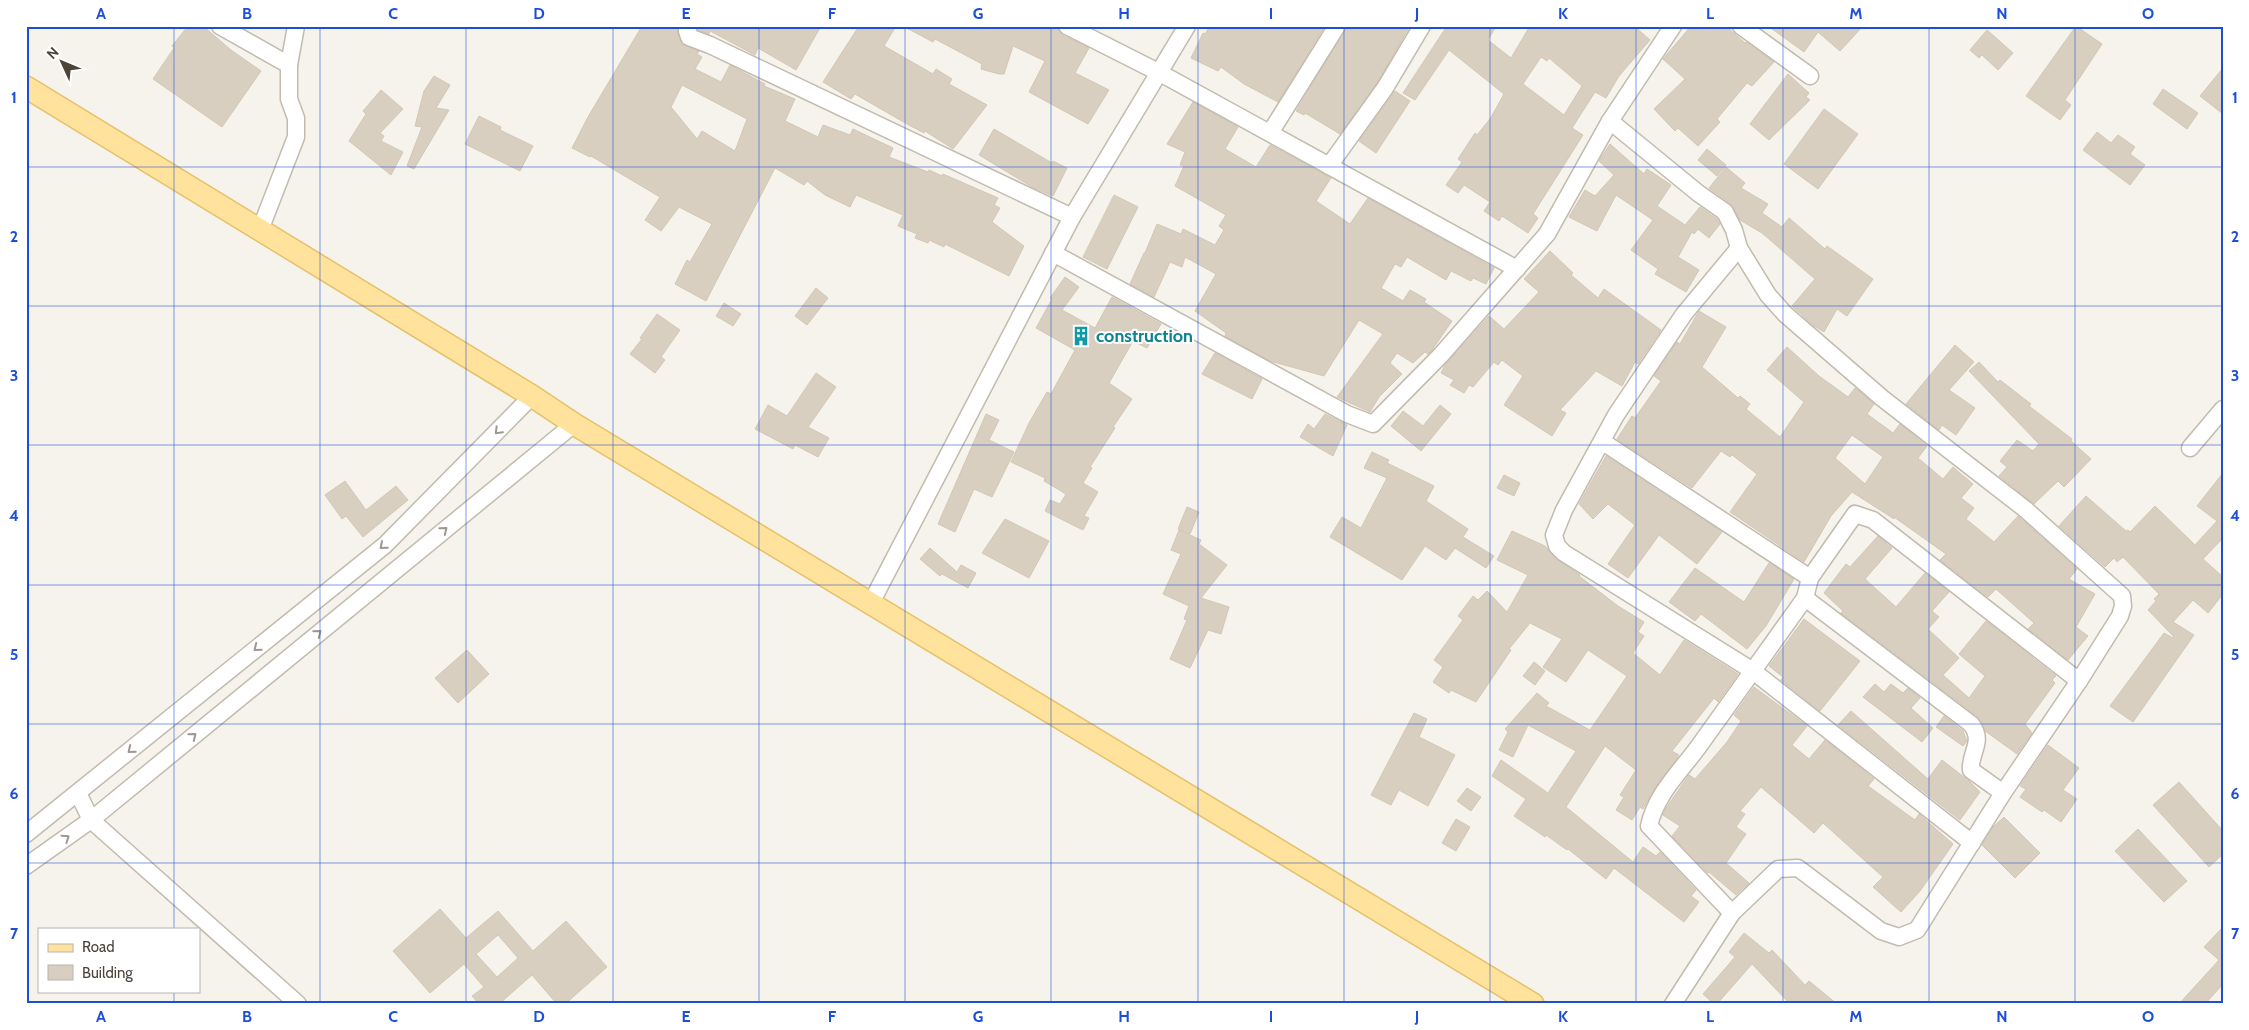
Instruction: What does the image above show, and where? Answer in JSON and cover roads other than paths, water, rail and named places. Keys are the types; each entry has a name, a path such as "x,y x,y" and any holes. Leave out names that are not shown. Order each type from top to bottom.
{"main road":[{"path":"26,87 532,396 574,424 1533,1004"}],"street":[{"path":"220,26 289,66"},
{"path":"260,230 296,137 296,118 289,98 289,66 296,26"},
{"path":"689,26 687,31 689,37 710,45 1072,217"},
{"path":"1067,26 1160,73 1517,269"},
{"path":"871,603 1072,217 1187,26"},
{"path":"1270,133 1337,26"},
{"path":"1329,166 1385,88 1422,26"},
{"path":"1054,253 1347,414 1373,424 1441,355 1547,234 1610,121 1673,26"},
{"path":"1741,26 1810,76"},
{"path":"1610,121 1698,193 1725,212 1734,230 1738,248 1768,295 1785,314 1882,398 2025,509 2122,596 2123,606 2120,616 2079,681 2003,793 1917,930 1899,937 1881,931 1798,868 1778,869 1732,913 1673,1004"},
{"path":"1738,248 1684,314 1616,415 1603,442 1564,510 1554,535 1557,546 1564,553 1753,671 1972,843"},
{"path":"26,834 385,545 532,396"},
{"path":"2190,448 2223,409"},
{"path":"26,866 91,820 574,424"},
{"path":"1603,442 1810,578"},
{"path":"1732,913 1649,826 1652,810 1660,795 1693,755 1805,598 1810,578 1855,514 1873,520 2079,681"},
{"path":"1805,598 1971,724 1977,731 1976,751 1970,763 1971,770 2003,793"},
{"path":"78,793 91,820 298,1004"}],"place":[{"name":"construction","path":"1081,336"}]}
